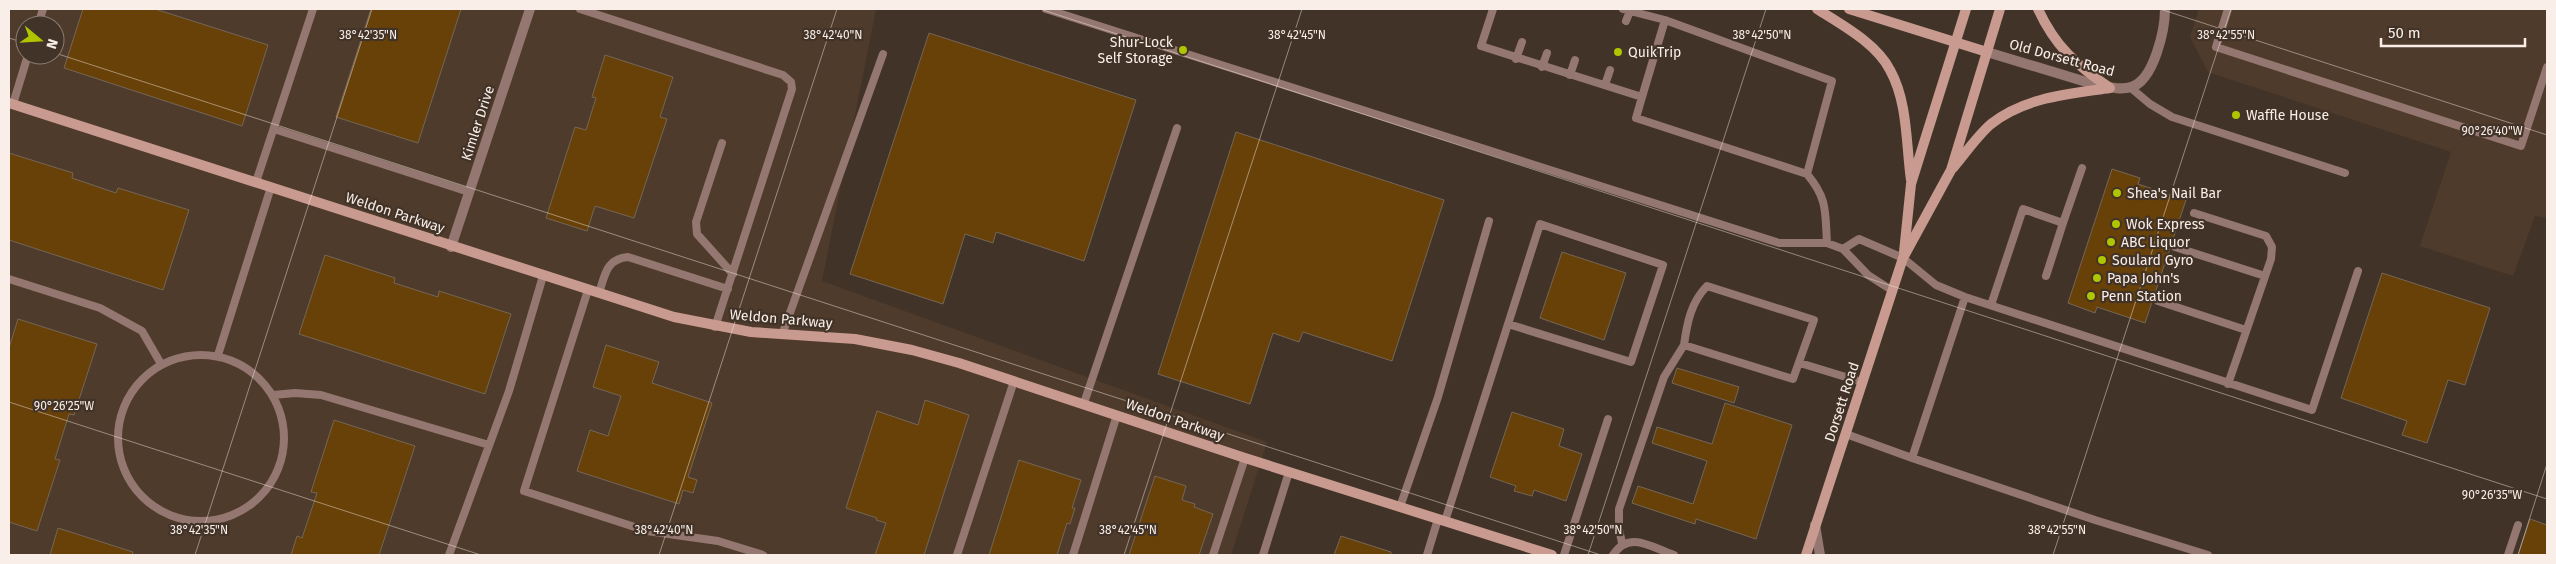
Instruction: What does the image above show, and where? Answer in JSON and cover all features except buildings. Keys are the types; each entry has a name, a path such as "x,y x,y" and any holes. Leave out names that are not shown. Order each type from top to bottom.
{"street":[{"name":"Kimler Drive","path":"451,247 530,9"},
{"path":"1817,9 1856,35 1874,50 1890,70 1901,99 1911,184"},
{"path":"1849,9 1987,52"},
{"name":"Dorsett Road","path":"1806,555 1903,258 1911,184 1966,9"},
{"name":"Dorsett Road","path":"1903,258 1951,170 2000,9"},
{"path":"2038,9 2047,29 2064,51 2080,68 2110,88"},
{"name":"Old Dorsett Road","path":"1987,52 2110,88 2131,88 2147,75 2152,64 2165,22 2165,9"},
{"path":"1951,170 1991,124 2017,109 2060,94 2110,88"},
{"name":"Weldon Parkway","path":"11,103 594,292 715,327 782,335 855,340 912,350 1084,403 1245,458 1552,555"},
{"path":"1815,525 1820,555"}],"lane":[{"path":"256,182 274,130 310,9"},
{"path":"580,9 783,75 791,82 792,89 715,327"},
{"path":"1046,9 1779,242 1827,242 1843,249 1868,276 1893,291"},
{"path":"1493,9 1481,46 1516,59 1642,97"},
{"path":"1626,21 1628,9 1665,20 1832,82 1806,174"},
{"path":"2228,9 2216,47 2520,146 2547,67"},
{"path":"1665,20 1636,118 1806,174 1820,190 1825,210 1827,242"},
{"path":"1516,59 1522,42"},
{"path":"1542,67 1547,53"},
{"path":"782,335 883,54"},
{"path":"1570,75 1575,60"},
{"path":"11,103 24,65"},
{"path":"1605,86 1610,70"},
{"path":"2131,88 2150,104 2172,117 2346,173"},
{"path":"1084,403 1177,128"},
{"path":"274,130 470,192"},
{"path":"722,143 696,229 697,234 733,274"},
{"path":"2046,276 2082,168"},
{"path":"218,355 271,187"},
{"path":"1991,305 2023,209 2063,223"},
{"path":"2194,212 2266,236 2272,247 2271,259 2228,384"},
{"path":"1400,507 1438,397 1489,221"},
{"path":"1427,555 1442,520 1540,224 1663,265 1631,362 1508,324"},
{"path":"1843,249 1859,239 1903,258 1936,285 1965,297 2312,410 2358,271"},
{"path":"2175,247 2265,276"},
{"path":"728,289 628,258 617,258 611,263 594,292 524,491 647,531 718,541 763,555"},
{"path":"449,555 509,390 543,276"},
{"path":"9,279 100,308 142,331 161,364"},
{"path":"1622,543 1618,529 1620,509 1664,377 1684,345 1693,306 1699,295 1707,286 1814,320 1793,379 1684,345"},
{"path":"1912,458 1965,297"},
{"path":"2158,301 2246,330"},
{"path":"188,355 218,355 240,363 252,372 273,395 283,422 284,450 275,477 258,500 234,515 206,522 178,519 152,507 132,487 120,461 117,433 124,405 139,381 161,364 188,355"},
{"path":"1800,363 1862,382"},
{"path":"957,555 1014,381"},
{"path":"273,395 295,393 321,395 490,445"},
{"path":"1073,555 1117,415"},
{"path":"1564,555 1608,419"},
{"path":"1846,434 2095,520 2208,555"},
{"path":"1213,555 1245,458"},
{"path":"1263,555 1289,472"},
{"path":"2508,555 2518,525"},
{"path":"1614,555 1622,543 1631,540 1674,555"}],"shaded area":[{"path":"9,9 876,9 822,281 1267,442 1231,555 9,555"},
{"path":"2199,9 2547,9 2547,218 2535,216 2513,276 2420,246 2451,152 2208,72 2190,37"}],"place":[{"name":"Shur-Lock Self Storage","path":"1183,50"},
{"name":"QuikTrip","path":"1618,52"},
{"name":"Waffle House","path":"2236,115"},
{"name":"Shea's Nail Bar","path":"2117,193"},
{"name":"Wok Express","path":"2116,224"},
{"name":"ABC Liquor","path":"2111,242"},
{"name":"Soulard Gyro","path":"2102,260"},
{"name":"Papa John's","path":"2097,278"},
{"name":"Penn Station","path":"2091,296"}]}
